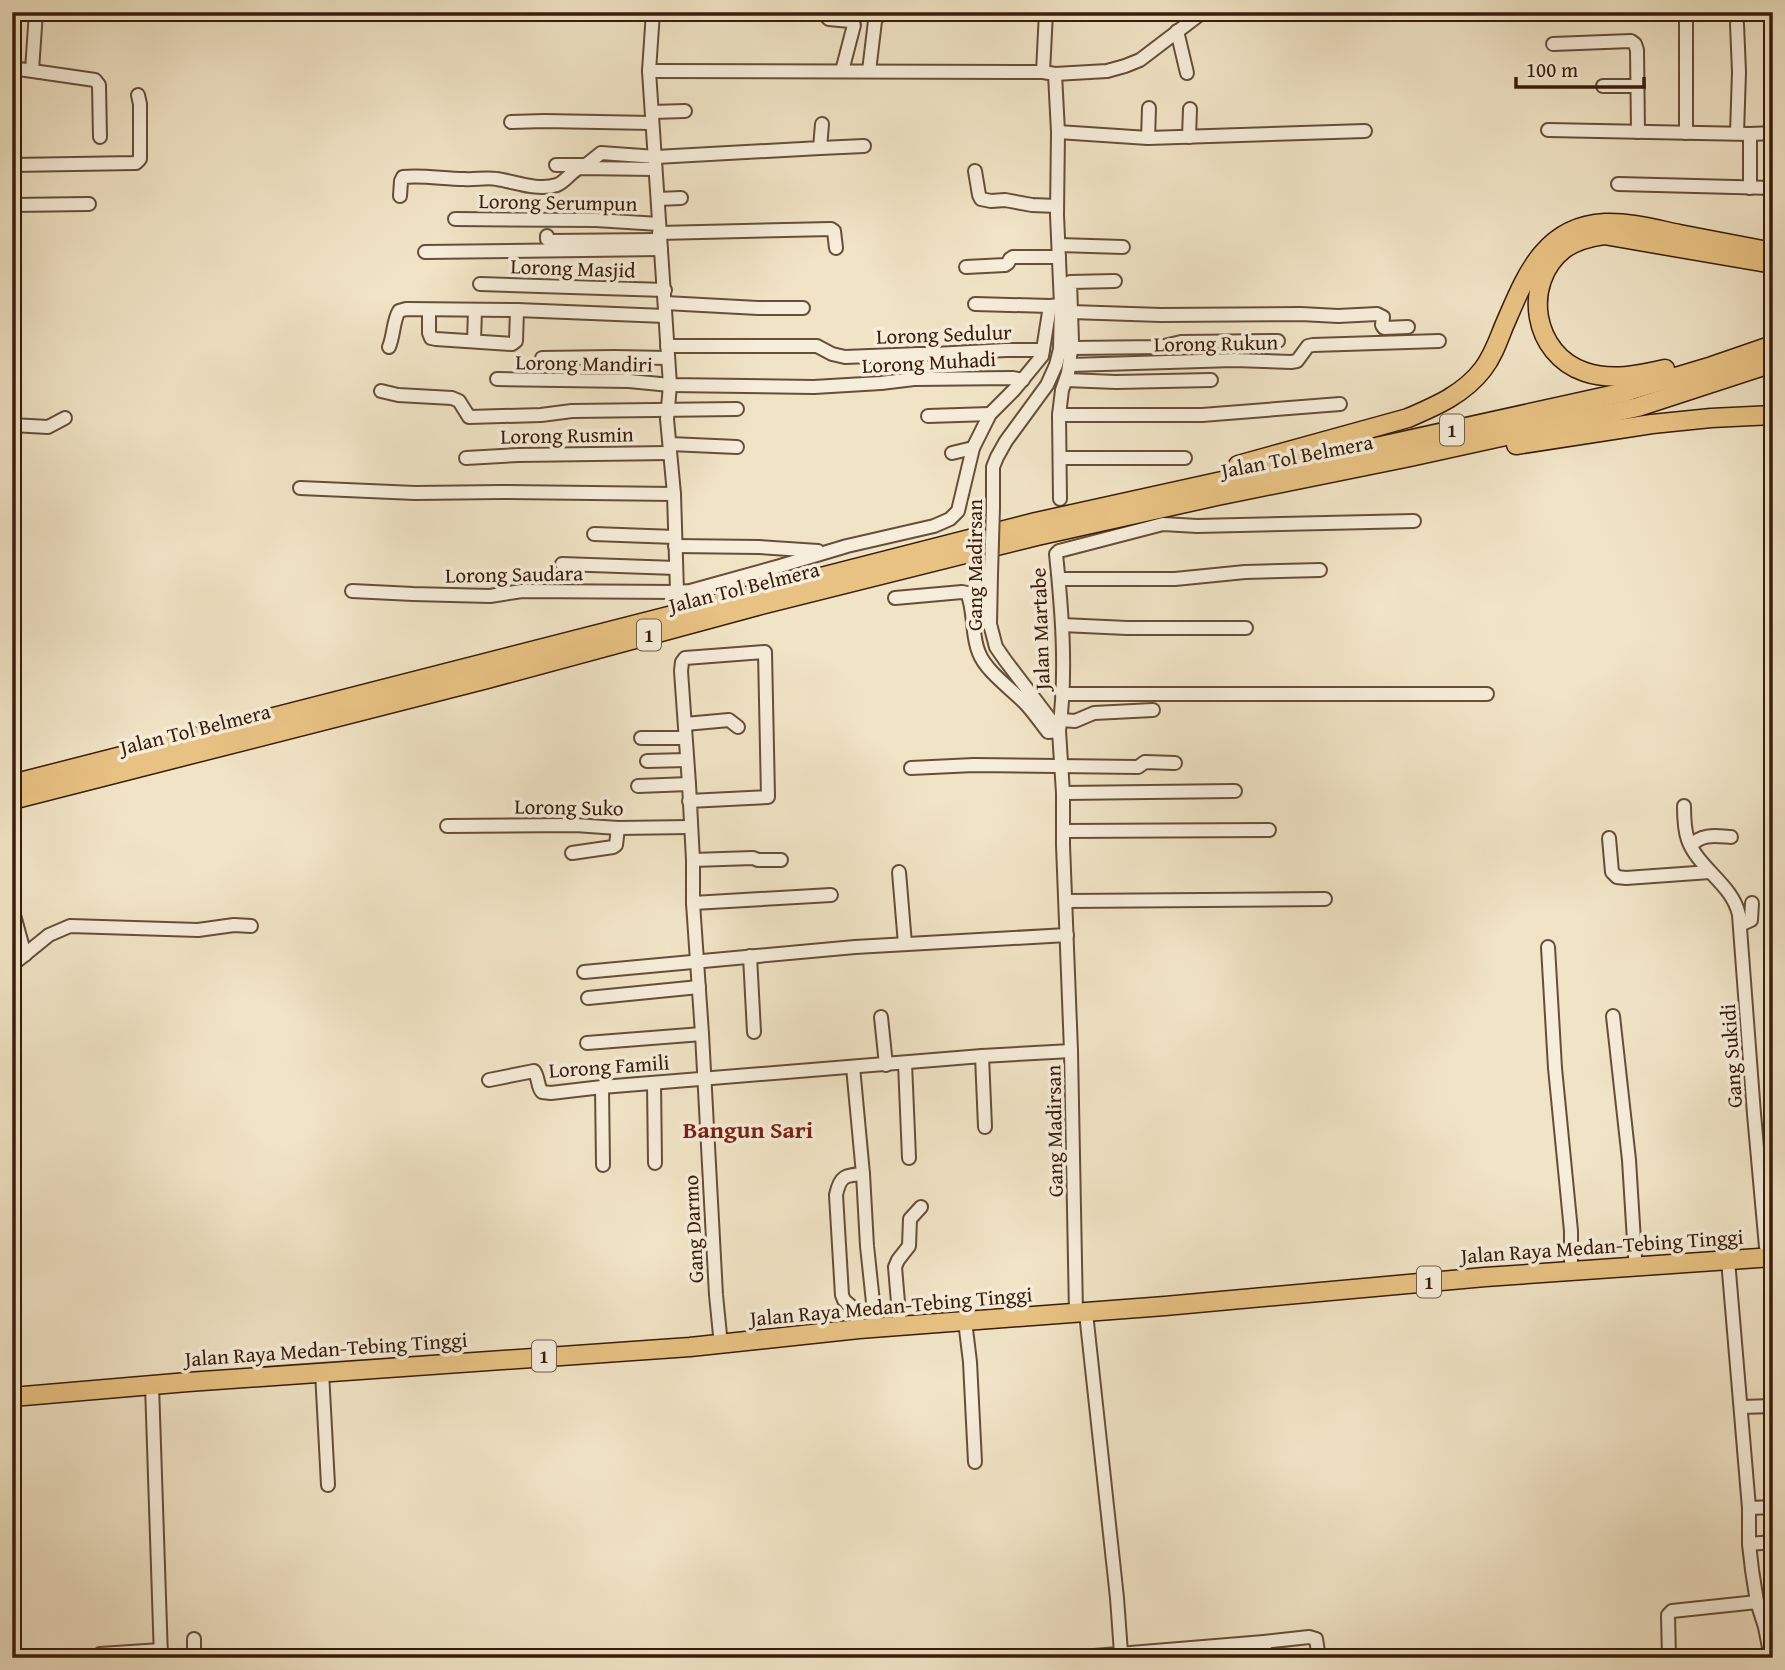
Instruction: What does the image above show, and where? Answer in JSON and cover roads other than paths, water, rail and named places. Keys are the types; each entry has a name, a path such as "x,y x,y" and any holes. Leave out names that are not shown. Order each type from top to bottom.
{"highway":[{"path":"1128,500 1181,481 1408,418 1446,401 1467,386 1489,361 1535,261 1553,242 1576,229 1598,224 1623,224 1773,252"},
{"path":"1773,264 1604,235 1578,241 1556,256 1544,275 1538,296 1540,323 1549,347 1570,366 1600,376 1617,377 1646,373 1773,344"},
{"name":"1","path":"1128,500 1625,392 1712,366 1773,344"},
{"name":"1","path":"1410,457 1637,407 1773,363"},
{"path":"1410,457 1488,449 1652,424 1773,415"},
{"name":"Jalan Tol Belmera","path":"12,800 474,682 757,606 1026,539 1205,498 1410,457"},
{"name":"Jalan Tol Belmera","path":"12,784 974,537 1128,500"},
{"name":"Jalan Raya Medan-Tebing Tinggi","path":"12,1387 720,1335 867,1321 965,1321 1571,1261 1771,1250"},
{"name":"Jalan Raya Medan-Tebing Tinggi","path":"12,1397 322,1372 690,1347 900,1322 1728,1260 1771,1250"}],"street":[{"path":"32,70 36,12"},
{"path":"653,12 649,71 670,385 668,410 677,592"},
{"path":"827,12 829,19 850,21 854,25 842,71"},
{"path":"869,71 875,21 880,12"},
{"name":"Gang Madirsan","path":"1046,12 1049,73 1058,132 1059,251 1065,282 1060,308 1060,349 1047,385 1006,441 993,467 990,624 996,647 1004,660 1060,725 1079,1310 1117,1598 1121,1653"},
{"path":"649,71 1107,71 1140,60 1203,12"},
{"path":"1686,12 1686,133"},
{"path":"1737,24 1743,134 1750,188"},
{"path":"1177,31 1186,73"},
{"path":"1553,44 1631,41 1635,44 1638,132"},
{"path":"12,68 95,80 99,85 100,137"},
{"path":"1603,86 1638,86"},
{"path":"12,165 136,163 140,159 138,95"},
{"path":"1148,138 1149,108"},
{"path":"1189,137 1190,109"},
{"path":"511,122 652,117 685,111"},
{"path":"820,148 822,124"},
{"path":"1548,130 1773,133"},
{"path":"1058,132 1148,138 1366,131"},
{"path":"400,196 403,177 412,176 494,178 520,185 547,186 561,183 579,168 864,146"},
{"path":"556,165 586,165 601,153 656,163"},
{"path":"975,171 981,199 1057,206"},
{"path":"1618,184 1773,188"},
{"path":"658,199 681,198"},
{"path":"12,205 89,204"},
{"name":"Lorong Serumpun","path":"455,219 596,220 659,236"},
{"path":"547,236 550,241 831,229 834,230 836,248"},
{"path":"425,253 659,236"},
{"path":"966,267 1005,265 1013,257 1059,251 1123,247"},
{"path":"1065,282 1115,281"},
{"name":"Lorong Masjid","path":"481,284 665,303"},
{"path":"389,347 396,316 399,311 406,309 517,310 665,303 803,308"},
{"path":"975,304 1161,315 1377,314 1383,317 1384,328 1408,327"},
{"path":"1060,308 1071,348 1059,415 1060,499"},
{"path":"594,534 826,551 934,526 950,519 958,511 973,448 990,414 1042,356 1060,308"},
{"path":"429,310 431,338 515,343 517,310"},
{"path":"474,341 475,310"},
{"path":"1071,348 1160,347 1181,342 1278,341"},
{"name":"Lorong Rukun","path":"1070,365 1234,360 1291,362 1297,361 1308,346 1313,345 1439,341"},
{"name":"Lorong Sedulur","path":"668,352 817,346 845,358 1043,350"},
{"path":"542,358 614,357 668,352"},
{"name":"Lorong Mandiri","path":"496,379 629,381 670,385 837,386"},
{"name":"Lorong Muhadi","path":"837,386 914,379 1023,380"},
{"path":"1066,380 1211,380"},
{"path":"381,391 398,395 452,398 458,401 469,417 541,415 572,411 737,409"},
{"path":"1059,415 1202,415 1340,404"},
{"path":"928,416 990,414"},
{"path":"12,425 47,427 65,418"},
{"name":"Lorong Rusmin","path":"466,458 737,447"},
{"path":"952,453 973,448"},
{"path":"1060,458 1185,458"},
{"path":"300,488 415,493 674,494"},
{"name":"Jalan Martabe","path":"895,598 967,593 980,656 1034,713 1048,732 1060,725 1062,694 1062,625 1056,554 1059,551 1163,524 1210,526 1414,521"},
{"name":"Lorong Saudara","path":"352,591 490,596 522,591 690,591 826,551"},
{"path":"562,564 676,568"},
{"path":"1059,579 1175,579 1245,572 1320,570"},
{"path":"1062,625 1246,628"},
{"name":"Gang Darmo","path":"689,801 768,797 765,652 685,658 681,671 720,1335"},
{"path":"1062,694 1487,694"},
{"path":"1060,725 1094,713 1153,710"},
{"path":"685,724 729,720 738,727"},
{"path":"641,738 685,738"},
{"path":"647,761 687,760"},
{"path":"911,768 974,765 1138,768 1144,762 1175,763"},
{"path":"638,786 689,784"},
{"path":"1063,793 1235,791"},
{"path":"1684,806 1685,824 1691,846 1695,840 1702,838 1731,837"},
{"name":"Lorong Suko","path":"447,826 690,827"},
{"path":"572,853 613,847 618,841 618,828"},
{"path":"1063,831 1269,830"},
{"path":"1609,838 1612,872 1617,877 1710,872"},
{"name":"Gang Sukidi","path":"1691,846 1737,906 1741,925 1754,1114 1771,1250"},
{"path":"693,860 781,860"},
{"path":"899,872 905,944"},
{"path":"693,903 831,895"},
{"path":"1066,901 1325,899"},
{"path":"1741,925 1751,920 1752,903"},
{"path":"12,908 25,955"},
{"path":"12,965 49,935 78,925 162,930 251,926"},
{"path":"584,972 697,960 905,944 1067,935"},
{"path":"1548,947 1555,1068 1571,1231 1571,1261"},
{"path":"750,956 754,1032"},
{"path":"588,998 699,987"},
{"path":"1614,1016 1629,1160 1635,1257"},
{"path":"881,1017 886,1065"},
{"path":"587,1044 702,1034"},
{"name":"Lorong Famili","path":"489,1080 534,1072 539,1089 547,1093 982,1056 1071,1051"},
{"path":"982,1056 985,1127"},
{"path":"905,1063 909,1158"},
{"path":"853,1067 867,1246 867,1321"},
{"path":"654,1083 655,1163"},
{"path":"602,1087 603,1165"},
{"path":"863,1174 843,1177 838,1184 836,1195 842,1295 867,1321"},
{"path":"900,1322 895,1268 909,1246 910,1219 921,1207"},
{"path":"1728,1260 1749,1508 1749,1544 1757,1602 1771,1658"},
{"path":"965,1321 975,1462"},
{"path":"322,1372 328,1485"},
{"path":"107,1655 161,1654 166,1628 152,1385"},
{"path":"1741,1407 1773,1406"},
{"path":"1749,1508 1773,1507"},
{"path":"1749,1544 1773,1542"},
{"path":"1669,1658 1667,1626 1668,1615 1672,1611 1757,1602"},
{"path":"1070,1658 1121,1653 1234,1652 1264,1642 1310,1637 1316,1639 1319,1658"},
{"path":"194,1639 194,1658"},
{"path":"1264,1642 1266,1658"}],"district":[{"name":"Bangun Sari","path":"748,1129"}]}
